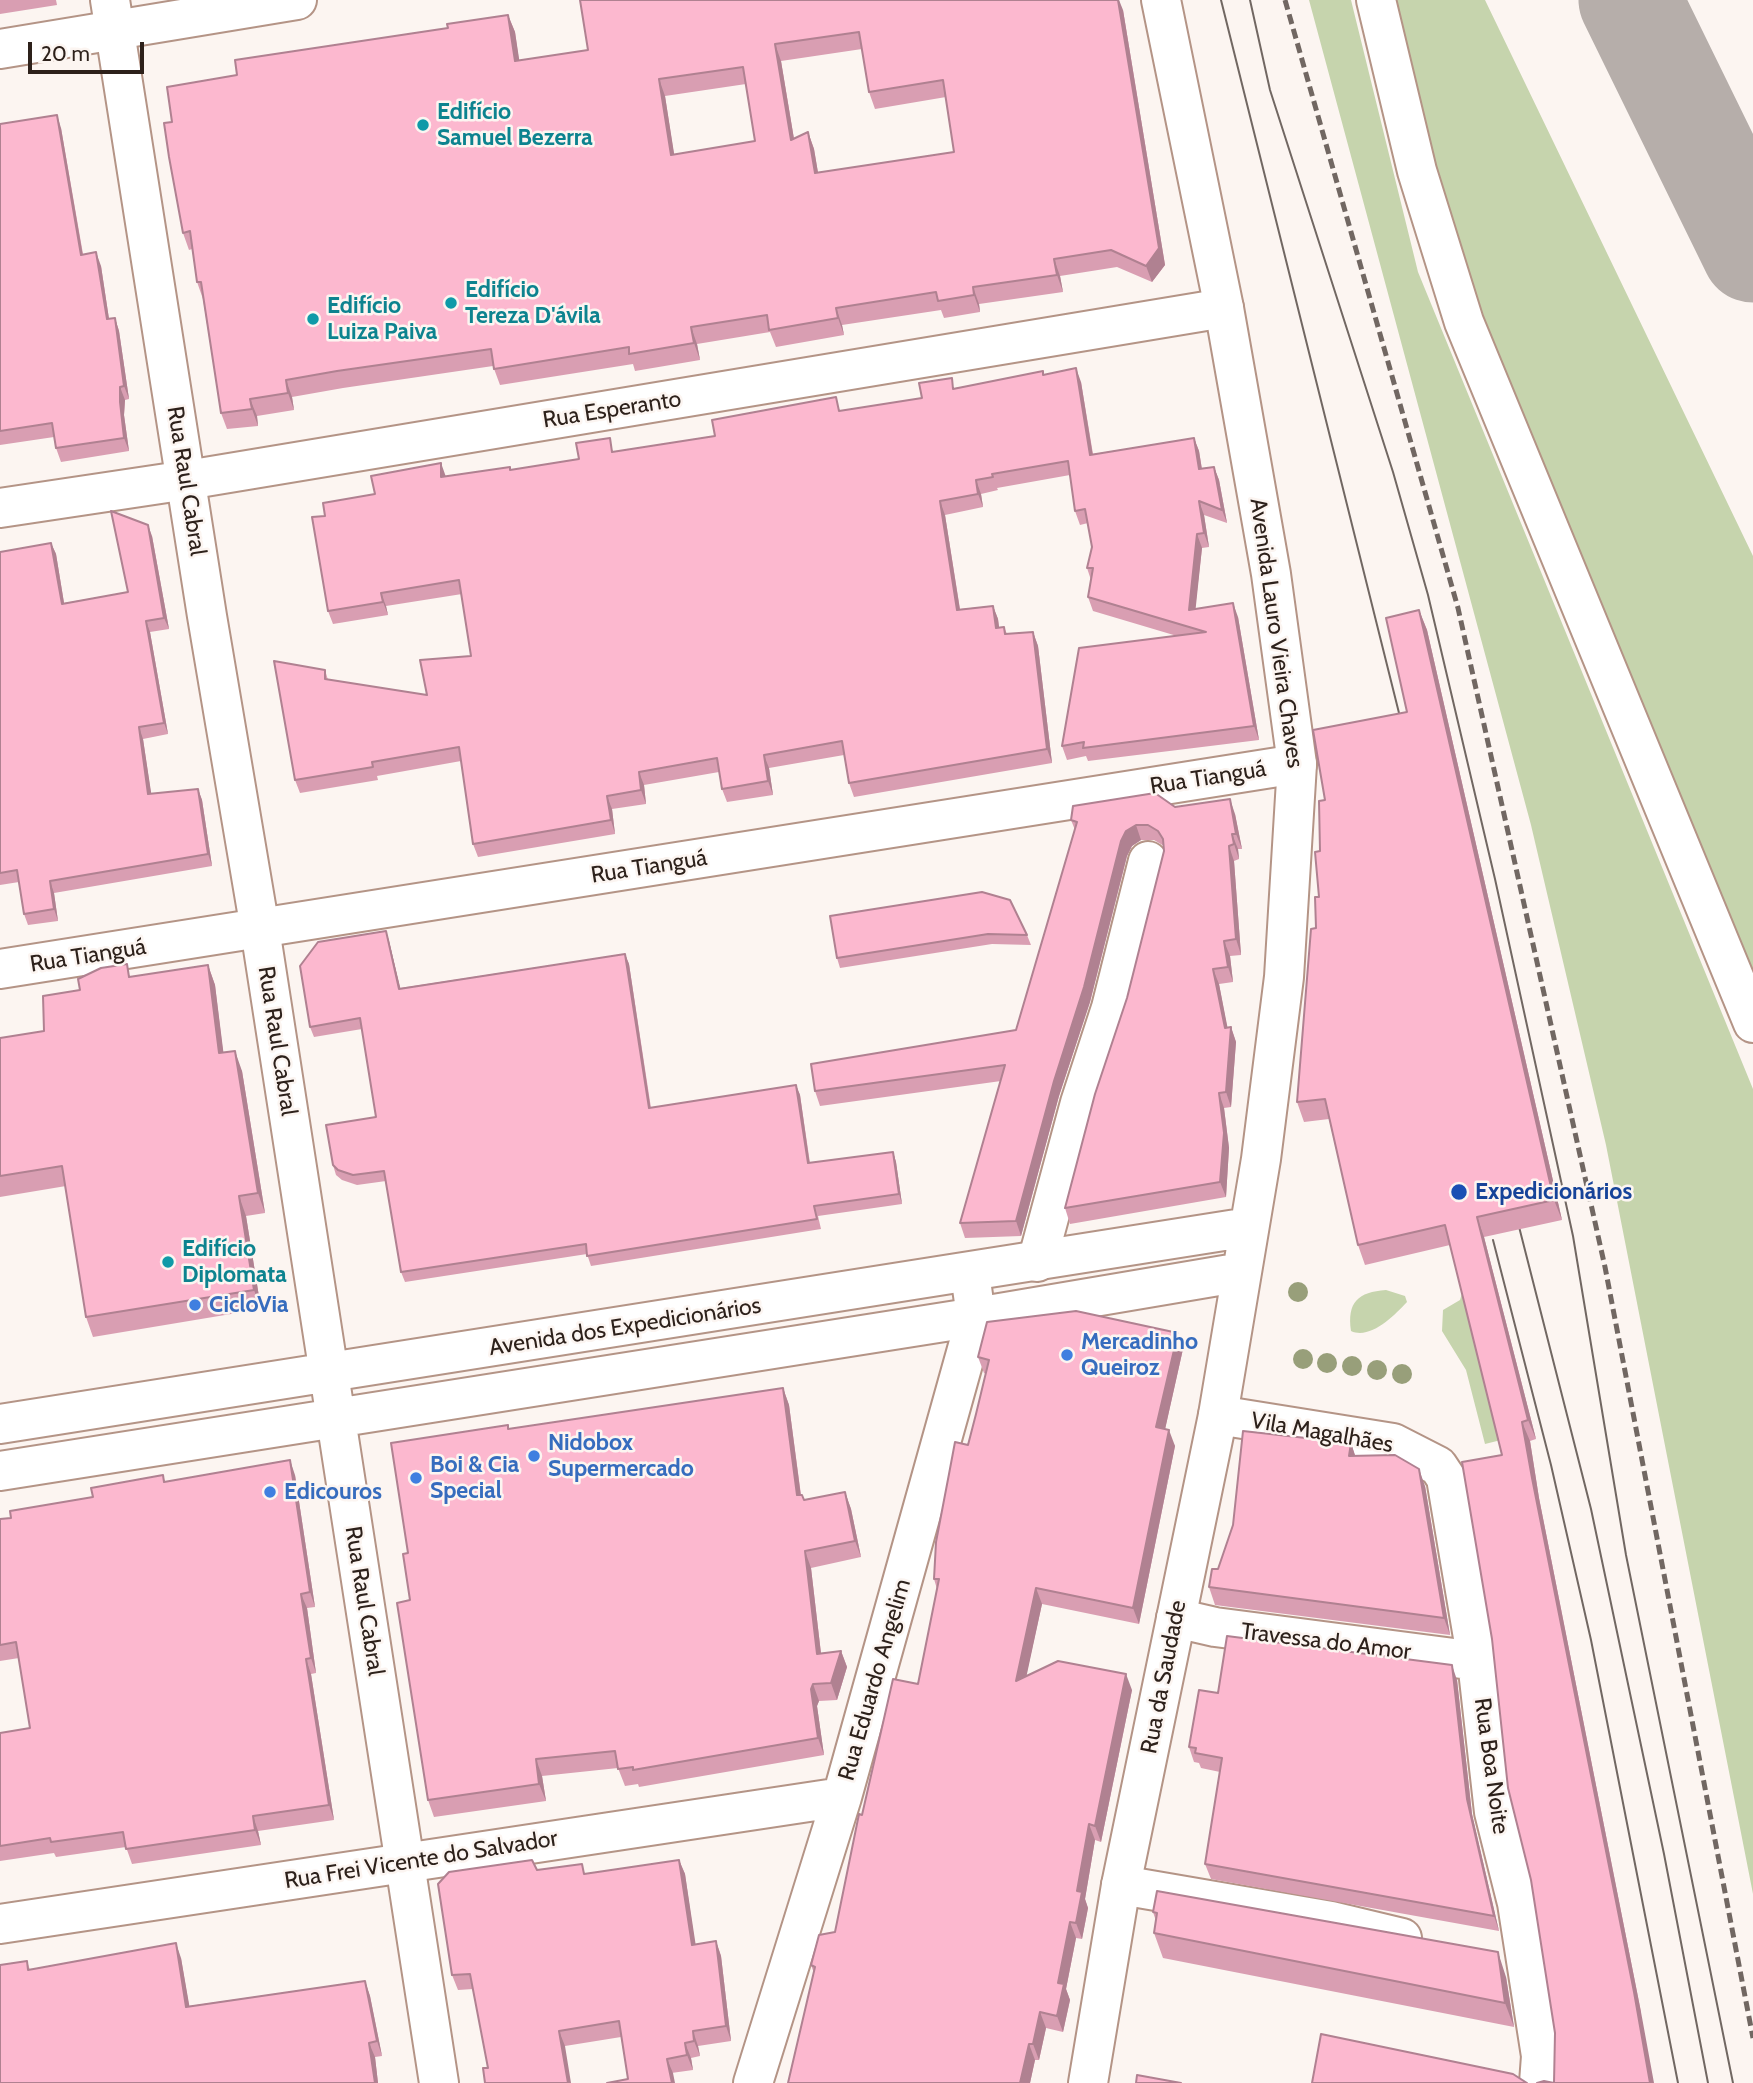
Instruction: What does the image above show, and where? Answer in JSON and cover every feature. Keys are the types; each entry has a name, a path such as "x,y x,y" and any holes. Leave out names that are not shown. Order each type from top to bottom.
{"main road":[{"path":"0,49 113,14 297,0"},
{"name":"Avenida Lauro Vieira Chaves","path":"1161,0 1224,308 1271,574 1297,764 1284,977 1242,1272"},
{"path":"1376,0 1417,171 1464,321 1753,1023"},
{"name":"Rua Raul Cabral","path":"113,14 260,929 439,2083"},
{"name":"Rua Esperanto","path":"0,508 187,480 1224,308"},
{"name":"Rua Tianguá","path":"0,969 1297,764"},
{"path":"1037,1262 1080,1103 1111,1008 1148,861"},
{"name":"Avenida dos Expedicionários","path":"0,1424 1249,1227"},
{"name":"Avenida dos Expedicionários","path":"0,1471 976,1317 1242,1272"},
{"name":"Rua da Saudade","path":"1088,2083 1121,1885 1218,1415 1242,1272"},
{"name":"Rua Eduardo Angelim","path":"753,2083 842,1797 976,1317 970,1273"},
{"name":"Vila Magalhães","path":"1218,1415 1393,1443 1425,1458"},
{"name":"Rua Boa Noite","path":"1425,1458 1438,1466 1446,1478 1477,1661 1494,1812 1517,1903 1541,2056 1539,2083"},
{"name":"Travessa do Amor","path":"1176,1618 1215,1627 1477,1661"},
{"name":"Rua Frei Vicente do Salvador","path":"0,1924 842,1797"},
{"path":"1121,1885 1331,1921 1438,1944"},
{"path":"1488,1952 1525,1958"}],"green space":[{"path":"1309,0 1351,0 1418,272 1753,1089 1753,1894 1606,1145 1531,825"},
{"path":"1395,0 1485,0 1753,556 1753,984 1473,295 1437,183"},
{"path":"1386,1290 1405,1296 1407,1302 1389,1320 1374,1329 1358,1333 1351,1331 1351,1313 1356,1300 1368,1293"},
{"path":"1463,1290 1501,1440 1485,1444 1466,1370 1442,1331 1443,1310 1460,1300"}],"building":[{"path":"580,0 1118,0 1159,248 1146,266 1111,250 1054,259 1057,275 973,287 974,295 938,301 936,292 836,308 838,318 769,330 767,315 691,327 694,343 629,354 629,347 494,369 491,349 337,371 286,380 288,393 250,399 252,409 221,413 201,282 197,282 190,231 183,233 169,157 164,123 172,122 167,87 237,75 235,60 448,28 447,24 508,15 515,61 588,50","holes":["859,32 869,92 943,80 954,152 815,173 808,132 791,140 775,44","743,67 755,141 671,155 659,79"]},
{"path":"57,115 81,255 96,252 107,319 115,318 124,386 120,387 120,402 124,438 56,448 52,423 0,431 0,124"},
{"path":"1076,368 1090,455 1194,438 1199,469 1214,467 1222,510 1199,501 1204,533 1197,534 1189,610 1233,603 1254,726 1083,748 1084,742 1062,746 1079,648 1206,632 1088,597 1093,568 1087,568 1092,547 1085,509 1075,511 1068,461 992,474 993,477 976,480 978,494 940,501 957,610 993,606 996,628 1004,627 1005,634 1033,632 1047,749 849,783 842,741 764,755 768,781 722,789 717,758 639,772 641,790 607,796 611,820 473,844 459,747 372,762 373,767 295,780 274,661 325,670 325,679 427,695 420,660 471,656 459,580 381,593 383,602 328,611 312,517 325,516 323,503 375,494 371,476 441,463 441,477 510,467 510,470 579,459 576,443 610,438 612,452 715,436 712,420 836,397 839,411 922,398 919,383 952,378 953,389 1043,371 1043,375"},
{"path":"111,511 148,525 164,618 146,621 164,723 139,727 148,794 198,789 208,854 50,881 54,909 24,914 17,870 0,873 0,552 51,543 62,604 128,592"},
{"path":"1419,610 1554,1200 1477,1217 1528,1420 1522,1422 1532,1478 1650,2083 1554,2083 1555,2033 1531,1880 1508,1788 1492,1639 1462,1462 1502,1455 1445,1225 1358,1245 1325,1099 1297,1102 1311,929 1316,928 1315,897 1319,897 1315,852 1320,851 1319,801 1325,800 1313,730 1407,712 1386,618"},
{"path":"1155,793 1175,807 1230,799 1236,834 1232,834 1234,844 1229,846 1236,939 1224,941 1228,967 1213,969 1225,1028 1231,1027 1226,1092 1219,1093 1224,1133 1220,1182 1065,1208 1095,1094 1127,998 1164,851 1163,839 1158,831 1148,825 1136,825 1126,831 1121,841 1084,987 1054,1081 1016,1221 960,1223 1005,1065 815,1091 811,1064 1016,1030 1077,822 1071,820 1073,806"},
{"path":"982,892 1010,900 1027,935 988,934 837,958 830,916"},
{"path":"386,931 399,989 625,954 649,1108 796,1085 808,1163 893,1152 899,1194 814,1206 817,1219 587,1256 586,1244 401,1272 384,1171 353,1175 338,1170 333,1165 326,1125 376,1117 360,1018 310,1027 300,966 318,942"},
{"path":"127,964 129,977 208,965 219,1053 235,1051 258,1193 239,1196 254,1290 86,1317 62,1166 0,1176 0,1038 44,1031 43,996 80,990 78,979 101,968"},
{"path":"1076,1311 1178,1333 1156,1427 1169,1430 1133,1608 1036,1588 1016,1681 1058,1661 1126,1674 1095,1826 1089,1824 1077,1891 1082,1892 1076,1923 1070,1922 1058,1983 1064,1984 1057,2016 1040,2012 1020,2083 788,2083 815,1967 811,1965 819,1935 835,1932 859,1814 862,1815 893,1679 918,1684 939,1579 934,1579 936,1542 955,1442 968,1445 989,1360 978,1357 987,1322"},
{"path":"783,1388 797,1495 802,1495 804,1500 845,1492 855,1541 805,1551 817,1654 841,1651 831,1683 813,1684 811,1689 818,1738 633,1770 633,1767 618,1769 615,1751 536,1759 539,1784 428,1800 397,1603 410,1600 403,1554 408,1553 391,1443 508,1425 508,1429"},
{"path":"1243,1431 1351,1443 1349,1456 1395,1455 1419,1469 1444,1618 1209,1587 1212,1569 1218,1569 1233,1525"},
{"path":"290,1460 310,1592 301,1594 311,1658 306,1659 329,1805 253,1816 255,1830 126,1849 123,1832 51,1842 50,1838 0,1846 0,1733 30,1728 16,1642 0,1645 0,1519 11,1518 10,1511 93,1497 91,1488 163,1475 164,1482"},
{"path":"1227,1636 1452,1665 1467,1799 1494,1916 1205,1864 1222,1758 1195,1753 1196,1748 1189,1747 1199,1690 1218,1693"},
{"path":"532,1860 537,1870 582,1864 584,1874 679,1860 692,1945 716,1941 726,2026 693,2031 694,2041 685,2043 687,2055 667,2059 672,2083 607,2083 628,2079 619,2021 559,2031 568,2083 485,2083 483,2068 488,2068 470,1974 452,1975 438,1884 449,1872"},
{"path":"1157,1891 1498,1952 1505,2003 1154,1933 1157,1913 1153,1912"},
{"path":"176,1943 186,2007 365,1981 377,2041 369,2043 375,2083 0,2083 0,1965 27,1961 28,1970"},
{"path":"1321,2034 1513,2074 1527,2083 1312,2083"},
{"path":"1137,2075 1181,2083 1136,2083"}],"taxiway":[{"path":"1630,0 1753,251"}],"tram line":[{"path":"1221,0 1404,733"},
{"path":"1250,0 1270,90 1393,472 1428,595 1495,879 1573,1236 1626,1555 1733,2083"},
{"path":"1515,1211 1591,1509 1664,1854 1708,2083"},
{"path":"1493,1240 1551,1465 1591,1640 1678,2083"}],"railway":[{"path":"1285,0 1458,608 1605,1267 1753,2038"}],"place":[{"name":"Edifício Samuel Bezerra","path":"423,125"},
{"name":"Edifício Tereza D'ávila","path":"451,303"},
{"name":"Edifício Luiza Paiva","path":"313,319"},
{"name":"Expedicionários","path":"1459,1192"},
{"name":"Edifício Diplomata","path":"168,1262"},
{"name":"CicloVia","path":"195,1305"},
{"name":"Mercadinho Queiroz","path":"1067,1355"},
{"name":"Nidobox Supermercado","path":"534,1456"},
{"name":"Boi & Cia Special","path":"416,1478"},
{"name":"Edicouros","path":"270,1492"}]}
